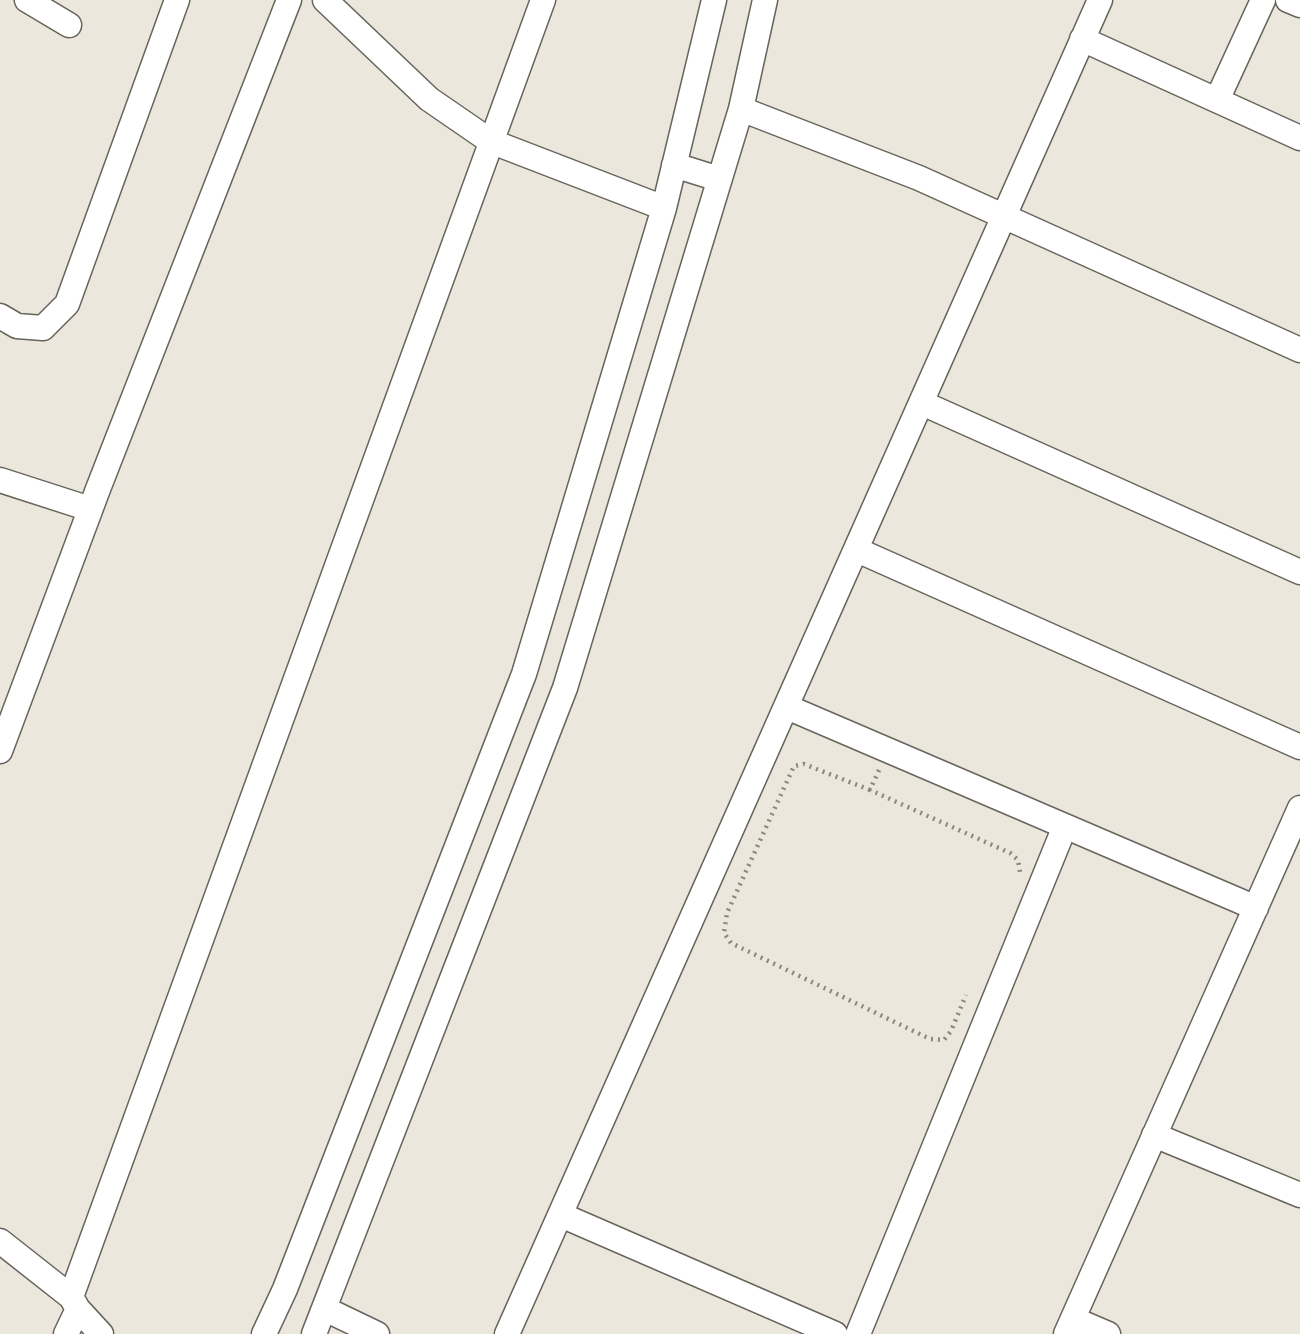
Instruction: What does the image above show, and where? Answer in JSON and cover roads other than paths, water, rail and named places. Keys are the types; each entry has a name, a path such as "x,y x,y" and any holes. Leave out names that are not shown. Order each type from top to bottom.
{"street":[{"path":"27,0 69,25"},
{"path":"0,316 17,326 43,328 67,304 177,0"},
{"path":"0,751 90,509 289,0"},
{"path":"325,0 429,99 490,141 664,208"},
{"path":"66,1334 74,1303 490,141 543,0"},
{"path":"264,1334 285,1289 524,674 664,208 714,0"},
{"path":"314,1334 565,688 741,109 765,0"},
{"path":"508,1334 1100,0"},
{"path":"1217,100 1263,0"},
{"path":"1289,0 1300,5"},
{"path":"1083,39 1300,138"},
{"path":"741,109 919,178 1300,351"},
{"path":"674,165 719,179"},
{"path":"922,403 1300,572"},
{"path":"0,480 90,509"},
{"path":"857,550 1300,747"},
{"path":"787,707 1256,908"},
{"path":"1108,1334 1069,1326 1300,808"},
{"path":"858,1334 1065,826"},
{"path":"1154,1135 1300,1195"},
{"path":"561,1215 835,1334"},
{"path":"0,1241 46,1277 101,1334"},
{"path":"0,1263 46,1277"},
{"path":"325,1309 377,1334"}]}
